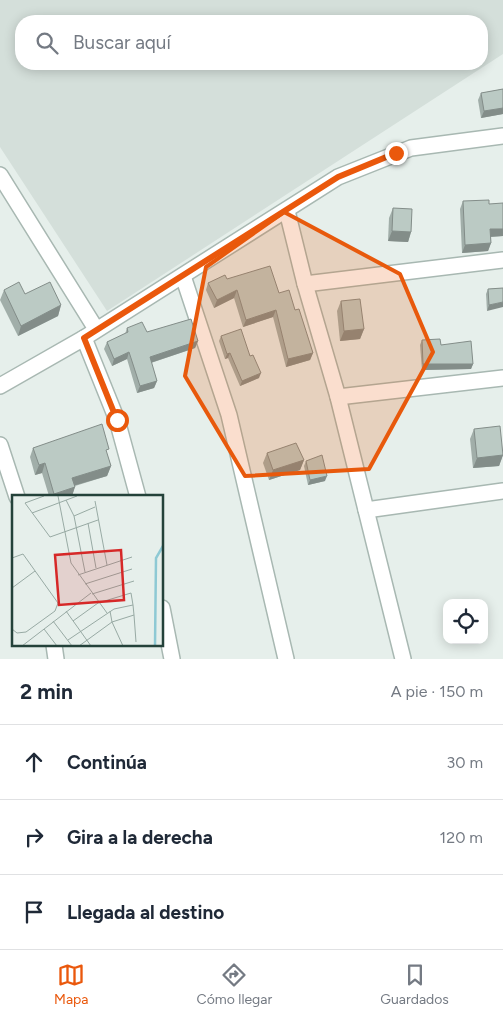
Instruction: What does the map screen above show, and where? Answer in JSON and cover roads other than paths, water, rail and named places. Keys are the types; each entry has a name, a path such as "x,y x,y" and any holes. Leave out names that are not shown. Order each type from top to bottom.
{"street":[{"path":"0,386 90,334 338,177 411,148 503,136"},
{"path":"0,175 90,334 138,495"},
{"path":"287,211 305,284 338,397 403,659"},
{"path":"305,284 503,260"},
{"path":"183,276 229,415 286,659"},
{"path":"338,397 503,378"},
{"path":"0,445 17,495"},
{"path":"366,510 503,491"},
{"path":"164,618 172,659"},
{"path":"54,646 56,659"}]}
